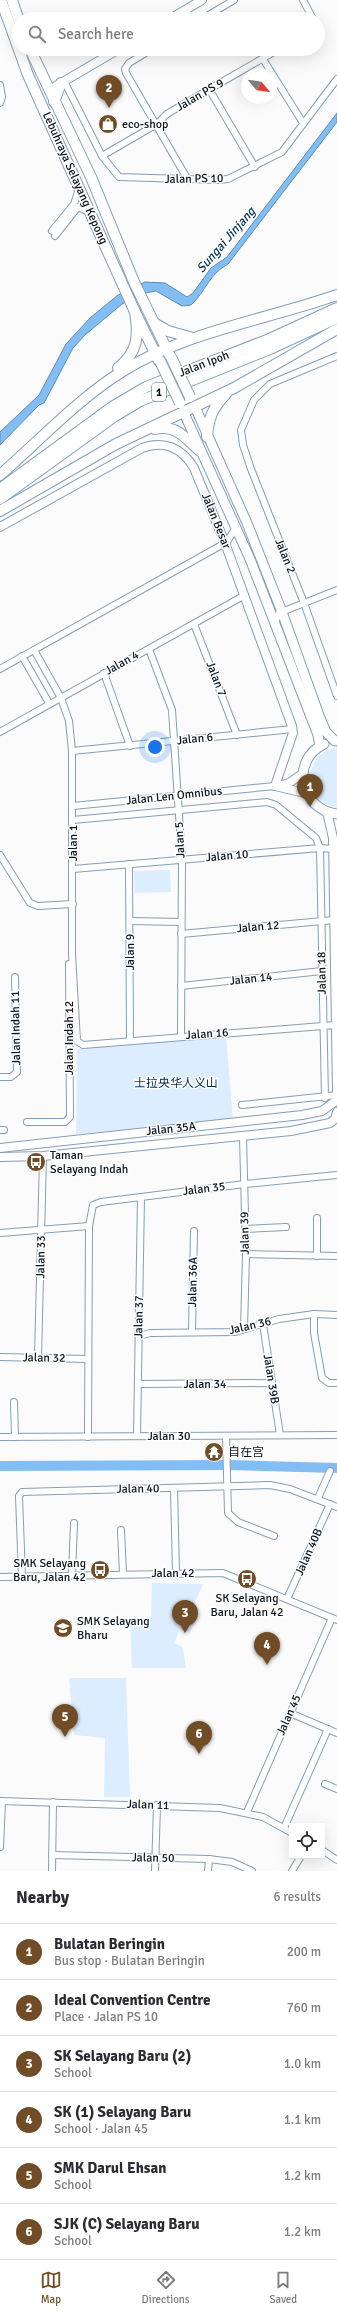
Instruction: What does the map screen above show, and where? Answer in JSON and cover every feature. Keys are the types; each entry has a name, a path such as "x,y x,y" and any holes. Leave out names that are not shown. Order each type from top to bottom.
{"main road":[{"name":"Lebuhraya Selayang Kepong","path":"1,0 12,29"},
{"path":"12,0 16,12"},
{"name":"Lebuhraya Selayang Kepong","path":"22,56 33,85 79,189 92,214 135,312 184,413"},
{"name":"Lebuhraya Selayang Kepong","path":"33,56 98,192 134,282 195,407"},
{"path":"54,102 63,82"},
{"path":"33,85 41,90 49,90"},
{"path":"0,475 99,387 122,371 169,353 194,338 337,295"},
{"path":"192,368 337,300"},
{"name":"Jalan Ipoh","path":"0,489 124,400 146,388 192,368 267,340 337,308"},
{"path":"99,387 110,374 127,360 134,350 138,336 135,312"},
{"name":"Jalan Ipoh","path":"0,499 115,416 140,401 270,349 337,318"},
{"path":"154,323 168,331 194,338"},
{"path":"0,511 116,444 234,388 337,329"},
{"path":"207,436 208,426 214,408 234,388"},
{"path":"195,407 247,523 282,612 320,718 326,732 336,741"},
{"name":"Jalan Besar","path":"184,413 244,545 318,735 320,746"},
{"path":"144,431 158,428 176,430 186,436 200,451"},
{"path":"336,741 320,746 308,758 302,774 305,793 314,804 327,812 337,814"}],"street":[{"path":"182,12 202,0"},
{"path":"214,12 234,0"},
{"path":"303,0 309,12"},
{"path":"49,90 107,56"},
{"path":"140,56 129,63 125,68 126,73 157,124 188,180"},
{"name":"Jalan PS 9","path":"102,156 157,124 167,114 268,56"},
{"path":"263,59 302,123"},
{"path":"43,76 63,82"},
{"name":"Jalan PS 10","path":"63,82 102,156 118,177 188,180 228,179 282,152 302,123 337,79"},
{"path":"0,86 2,97 0,102"},
{"path":"210,89 255,166"},
{"path":"53,234 74,204 79,189"},
{"path":"60,225 78,207 92,214"},
{"name":"Jalan 2","path":"337,356 270,384 254,400 246,414 241,430 243,445 304,603 337,696"},
{"name":"Jalan Besar","path":"0,527 142,448 155,444 171,446 188,457 226,542 293,729"},
{"path":"0,669 226,542 236,527"},
{"path":"226,542 244,545"},
{"path":"275,623 278,615 282,612 337,590"},
{"name":"Jalan 4","path":"0,732 49,703 61,698 245,596"},
{"name":"Jalan 7","path":"194,624 237,735"},
{"name":"Jalan 5","path":"149,649 172,710 182,860 181,1035"},
{"name":"Jalan 1","path":"34,650 61,698 69,721 72,751 73,806 72,954 75,1036 80,1044"},
{"path":"22,656 49,703"},
{"path":"104,673 130,746"},
{"path":"275,786 293,729"},
{"name":"Jalan 6","path":"72,751 293,729"},
{"name":"Jalan Len Omnibus","path":"73,806 275,786 289,783 302,774"},
{"name":"Jalan Len Omnibus","path":"275,786 305,793"},
{"path":"73,820 272,802 316,838 320,848"},
{"path":"327,812 335,854 334,920 337,1092"},
{"path":"333,838 337,830"},
{"name":"Jalan 10","path":"73,869 320,848 335,854"},
{"name":"Jalan 18","path":"320,848 325,1098"},
{"path":"0,855 30,903 38,906 73,904"},
{"name":"Jalan 9","path":"129,864 130,1040"},
{"name":"Jalan 12","path":"181,934 334,920"},
{"path":"130,921 181,922"},
{"name":"Jalan Indah 12","path":"27,1122 65,1122 70,1116 68,958 72,954"},
{"name":"Jalan 14","path":"181,986 322,971"},
{"name":"Jalan Indah 11","path":"0,1078 12,1076 17,1072 16,977"},
{"name":"Jalan 16","path":"80,1044 181,1035 335,1025"},
{"path":"242,1105 325,1098 337,1095"},
{"name":"Jalan 35A","path":"0,1148 302,1115 322,1112 337,1100"},
{"name":"Jalan 35A","path":"0,1157 43,1156 243,1137 291,1131 325,1124 333,1121 337,1116"},
{"name":"Jalan 39","path":"243,1137 246,1254 244,1329"},
{"name":"Jalan 33","path":"38,1358 43,1156"},
{"name":"Jalan 35","path":"88,1437 87,1359 89,1226 93,1205 101,1202 245,1184 337,1175"},
{"name":"Jalan 37","path":"137,1436 141,1197"},
{"path":"317,1218 317,1256"},
{"path":"0,1233 89,1226"},
{"path":"245,1229 286,1227"},
{"name":"Jalan 36A","path":"192,1332 194,1231"},
{"path":"246,1254 337,1256"},
{"path":"314,1314 314,1333 322,1378 328,1383 337,1383"},
{"name":"Jalan 36","path":"139,1336 150,1333 235,1332 279,1319 314,1314 337,1315"},
{"name":"Jalan 39B","path":"263,1324 280,1435"},
{"name":"Jalan 32","path":"0,1357 87,1359"},
{"name":"Jalan 34","path":"138,1384 272,1383"},
{"path":"14,1402 15,1437"},
{"name":"Jalan 30","path":"0,1437 337,1435"},
{"path":"226,1436 228,1513 231,1518 274,1536"},
{"path":"318,1498 330,1471"},
{"name":"Jalan 40","path":"22,1576 18,1496 22,1492 270,1485 290,1489 318,1498 337,1507"},
{"path":"174,1488 176,1573"},
{"name":"Jalan 40B","path":"287,1599 330,1504"},
{"path":"72,1575 74,1523"},
{"path":"121,1530 123,1574"},
{"name":"Jalan 42","path":"0,1577 223,1573 334,1619"},
{"name":"Jalan 45","path":"247,1812 290,1713 334,1619"},
{"path":"290,1713 337,1733"},
{"path":"284,1828 328,1729"},
{"path":"325,1784 337,1789"},
{"path":"0,1847 1,1802"},
{"name":"Jalan 11","path":"1,1802 53,1802 220,1808 247,1812 263,1817 289,1830"},
{"path":"52,1871 53,1802"},
{"path":"155,1871 156,1805"},
{"path":"325,1852 336,1858"},
{"name":"Jalan 50","path":"52,1855 209,1859 232,1862 252,1871"},
{"path":"208,1871 209,1859"},
{"path":"292,1871 299,1859"}],"green space":[{"path":"337,748 337,807 326,803 317,797 312,787 311,777 312,767 317,758 326,751"},
{"path":"170,870 171,892 135,893 134,871"},
{"name":"士拉央华人义山","path":"226,1035 233,1121 76,1134 77,1049"},
{"path":"152,1583 203,1584 192,1609 199,1613 190,1633 180,1629 174,1643 183,1647 186,1668 132,1668 130,1621 151,1619"},
{"path":"69,1678 126,1678 130,1797 104,1797 105,1738 74,1735"}],"water":[{"path":"337,113 337,122 228,264 216,273 191,305 182,306 156,291 145,293 122,304 85,335 73,348 44,403 39,405 0,445 0,432 39,395 66,344 90,318 118,295 145,282 165,283 187,297 193,293 211,268 227,257"}],"waterway":[{"path":"0,1466 226,1465"},
{"path":"228,1465 337,1468"}],"place":[{"name":"Ideal Convention Centre","path":"109,108"},
{"name":"eco-shop","path":"108,124"},
{"name":"Bulatan Beringin","path":"310,807"},
{"name":"Taman Selayang Indah","path":"36,1162"},
{"name":"自在宫","path":"214,1452"},
{"name":"SMK Selayang Baru, Jalan 42","path":"100,1570"},
{"name":"SK Selayang Baru, Jalan 42","path":"247,1579"},
{"name":"SMK Selayang Bharu","path":"63,1628"},
{"name":"SK Selayang Baru (2)","path":"185,1633"},
{"name":"SK (1) Selayang Baru","path":"267,1665"},
{"name":"SMK Darul Ehsan","path":"65,1737"},
{"name":"SJK (C) Selayang Baru","path":"199,1754"}],"water label":[{"name":"Sungai Jinjang","path":"226,240"}]}
